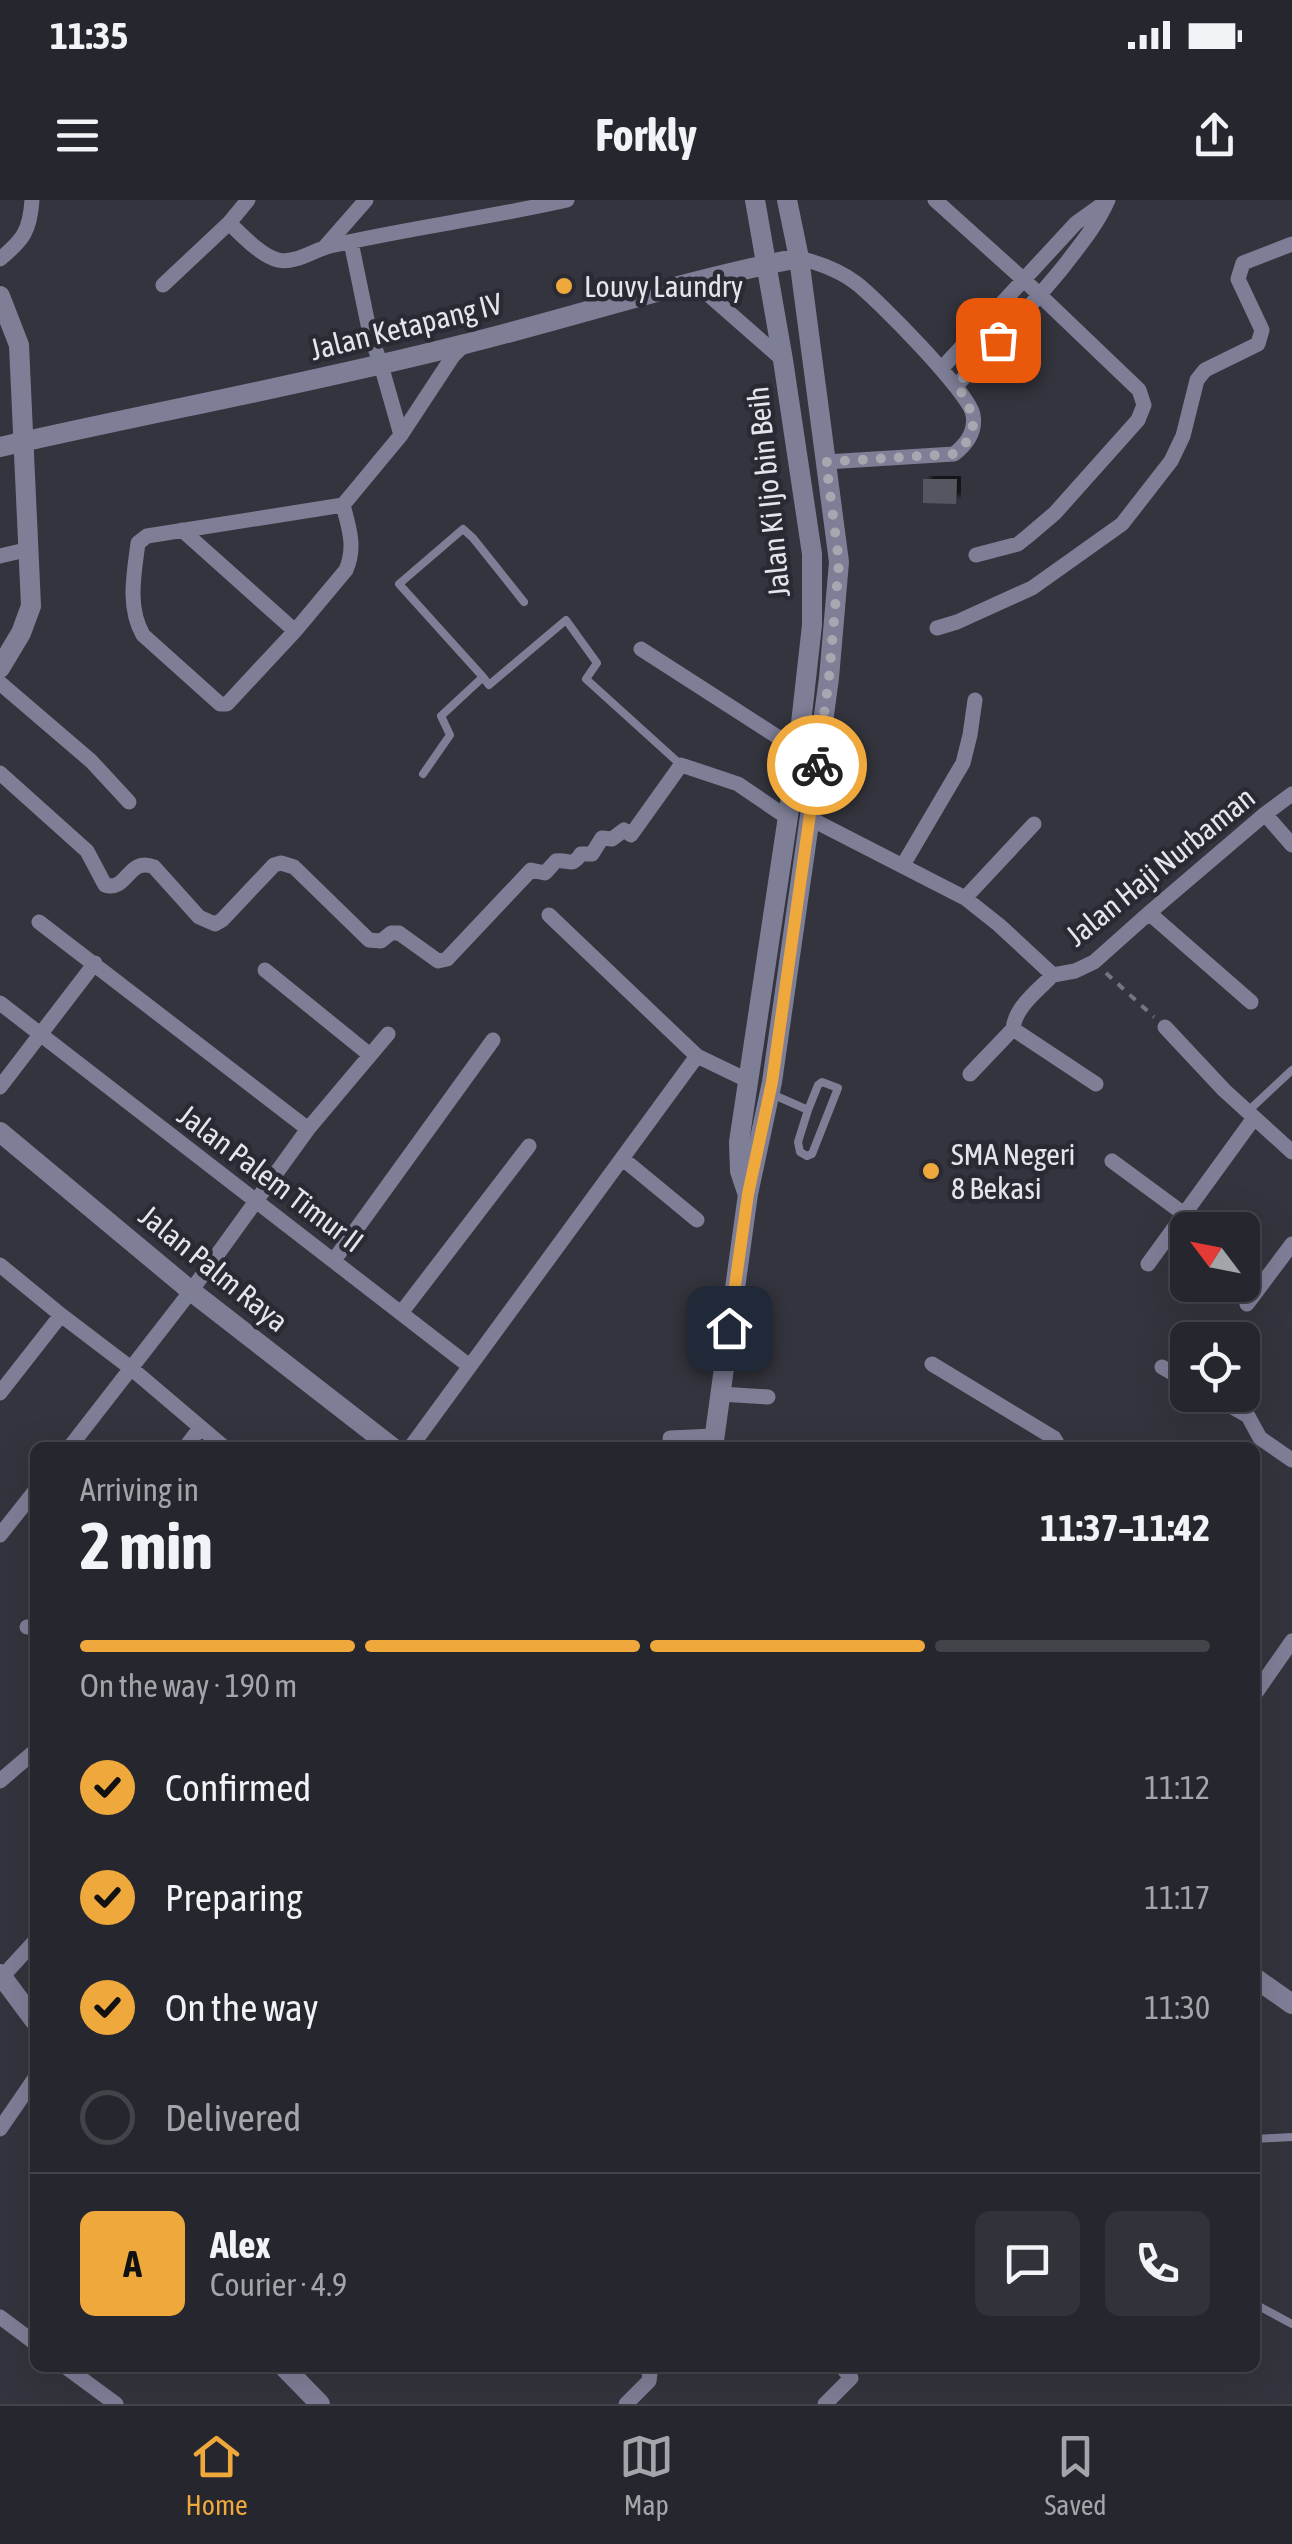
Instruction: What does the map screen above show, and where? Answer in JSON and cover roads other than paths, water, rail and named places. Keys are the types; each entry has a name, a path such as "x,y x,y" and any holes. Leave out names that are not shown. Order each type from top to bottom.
{"street":[{"path":"0,260 26,232 32,200"},
{"path":"163,284 229,223 248,200"},
{"path":"324,248 366,200"},
{"path":"496,216 504,200"},
{"path":"229,223 267,255 289,261 351,242 567,200"},
{"name":"Jalan Ki Ijo bin Beih","path":"748,1194 740,1171 739,1142 808,752 812,625 812,554 755,200"},
{"name":"Jalan Ki Ijo bin Beih","path":"787,200 799,258 839,562 829,678 808,752"},
{"path":"935,200 1139,390 1144,405 1138,420 1055,512 1018,544 976,555"},
{"path":"942,368 1076,223 1108,200"},
{"path":"957,385 1040,296 1085,240 1108,200"},
{"path":"351,242 370,334 401,434"},
{"path":"937,628 1032,588 1122,524 1172,461 1202,374 1258,344 1262,337 1238,279 1244,263 1292,244"},
{"path":"799,258 857,283 942,368 974,413 970,438 954,454 826,462"},
{"name":"Jalan Ketapang IV","path":"0,447 381,364 694,281 799,258"},
{"path":"694,281 783,360"},
{"path":"0,296 19,345 31,606 21,634 0,668"},
{"path":"343,504 353,544 346,570 227,704 220,704 143,635 132,606 138,543 146,536 343,504 401,434 464,344"},
{"path":"182,530 295,630"},
{"path":"0,556 30,549"},
{"path":"641,649 808,752"},
{"path":"0,683 91,760 129,802"},
{"path":"904,865 962,763 975,700"},
{"path":"0,773 87,851 108,888 146,864 199,917 215,924 274,866 286,864 294,867 369,940 381,941 392,932 399,933 438,961 447,959 531,870 544,873 556,861 571,864 582,854 592,854 602,838 612,838 624,830 631,835 681,765"},
{"name":"Jalan Haji Nurbaman","path":"681,765 738,784 798,818 904,865 965,898 1053,975 1094,962 1292,794"},
{"path":"1265,814 1292,845"},
{"name":"Jalan Ki Ijo bin Beih","path":"714,1442 748,1194 770,1093 798,818"},
{"path":"965,898 1034,824"},
{"path":"1149,913 1250,1002"},
{"path":"549,915 697,1056 749,1081"},
{"path":"39,922 308,1129"},
{"path":"0,1087 94,963"},
{"path":"265,970 370,1055"},
{"path":"970,1074 1013,1029 1020,1009 1053,975"},
{"name":"Jalan Palem Timur II","path":"0,1003 468,1365"},
{"path":"1165,1028 1292,1152"},
{"path":"1013,1029 1096,1084"},
{"path":"75,1442 308,1129 388,1034"},
{"path":"334,1260 493,1040"},
{"path":"414,1442 697,1056"},
{"path":"1185,1212 1251,1115"},
{"name":"Jalan Palm Raya","path":"0,1132 191,1290 385,1442"},
{"path":"401,1313 529,1146"},
{"path":"622,1159 697,1220"},
{"path":"1112,1161 1181,1212"},
{"path":"1148,1264 1170,1233"},
{"path":"1247,1304 1292,1244"},
{"path":"0,1265 132,1368 218,1442"},
{"path":"0,1392 60,1315"},
{"path":"932,1364 1056,1442"},
{"path":"1162,1367 1170,1372"},
{"path":"720,1394 768,1397"},
{"path":"1241,1412 1248,1416 1260,1438 1292,1460"},
{"path":"189,1442 200,1428"},
{"path":"670,1438 714,1442"},
{"path":"0,1535 30,1497"},
{"path":"1260,1687 1292,1641"},
{"path":"0,1782 30,1755"},
{"path":"30,1946 1,1976 30,2015"},
{"path":"1260,1982 1292,2004"},
{"path":"0,2129 30,2085"},
{"path":"0,2317 30,2340"},
{"path":"72,2372 116,2404"},
{"path":"289,2372 320,2404"},
{"path":"626,2404 649,2381 649,2372"},
{"path":"825,2404 852,2378 847,2372"}],"lane":[{"path":"524,602 463,529 399,584 490,685 566,620 596,663 586,678 681,765"},
{"path":"423,774 450,735 441,716 483,677"},
{"path":"1251,1115 1292,1070"},
{"path":"818,1084 838,1088 812,1154 807,1156 800,1152 798,1142 808,1110 818,1084"},
{"path":"770,1093 808,1110"},
{"path":"1260,2139 1292,2137"},
{"path":"1260,2307 1292,2324"}],"place":[{"name":"Louvy Laundry","path":"564,286"},
{"name":"SMA Negeri 8 Bekasi","path":"931,1171"}]}
